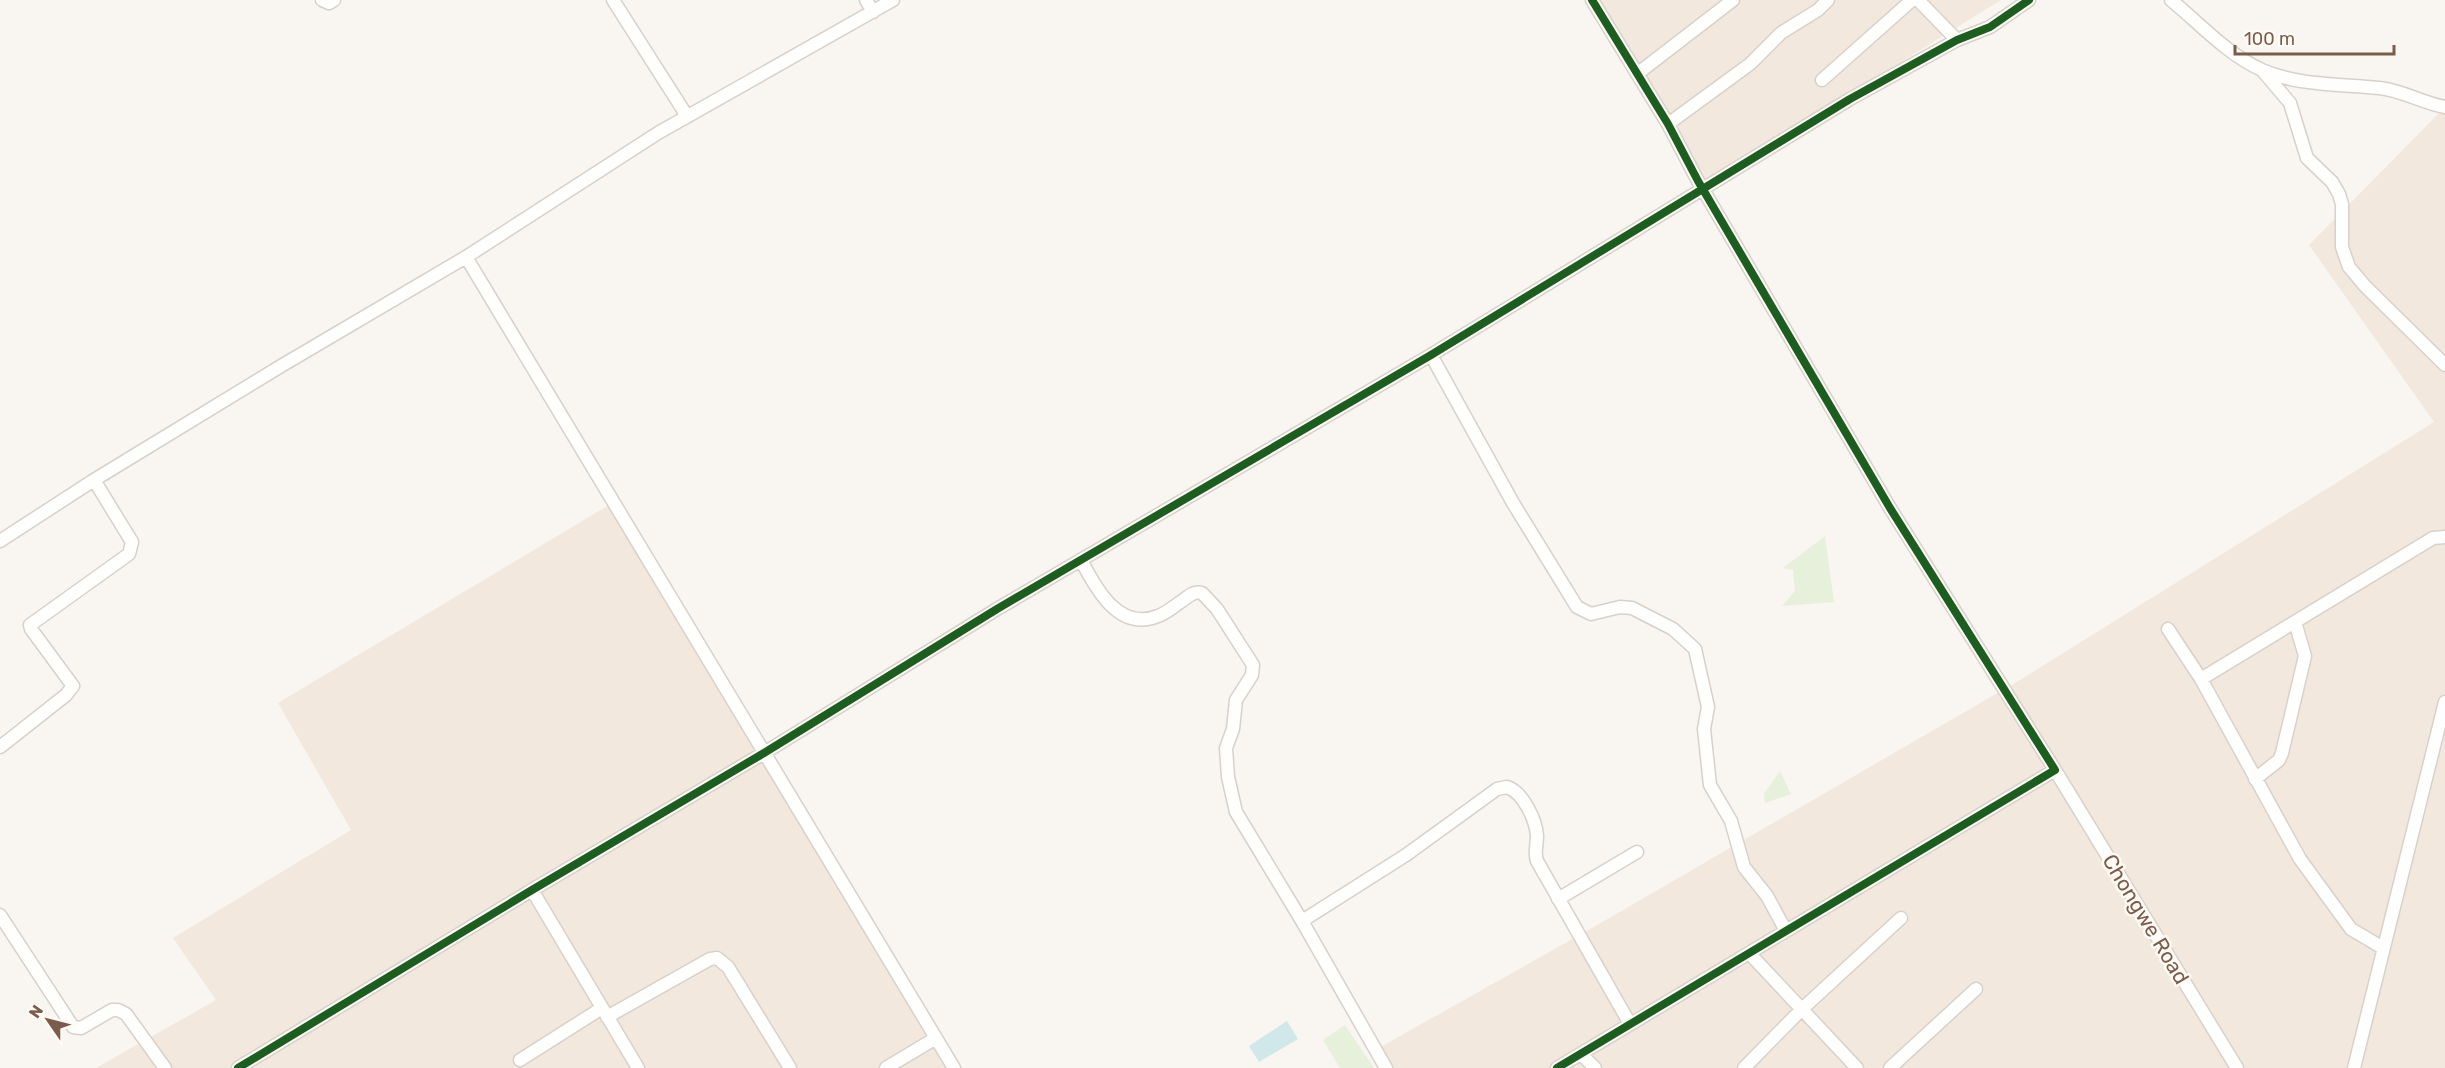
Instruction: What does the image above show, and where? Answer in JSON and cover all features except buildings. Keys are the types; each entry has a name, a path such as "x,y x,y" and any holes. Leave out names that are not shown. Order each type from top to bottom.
{"street":[{"path":"322,0 329,3 334,0"},
{"path":"613,0 687,116"},
{"path":"866,0 873,12"},
{"path":"0,541 94,480 281,366 466,257 687,116 893,0"},
{"path":"1637,74 1733,0"},
{"path":"1668,124 1750,64 1781,33 1818,10 1828,0"},
{"path":"1822,80 1912,0"},
{"path":"1918,0 1957,40"},
{"path":"238,1068 1081,560 1431,355 1850,99 1957,40 1990,27 2029,0"},
{"path":"2171,0 2239,56 2262,70 2309,83 2395,91 2445,107"},
{"name":"Chongwe Road","path":"1593,1 1668,124 1890,508 2055,770 2237,1068"},
{"path":"2262,70 2290,103 2307,158 2332,182 2339,194 2342,204 2342,247 2349,267 2365,286 2445,365"},
{"path":"466,257 954,1068"},
{"path":"1431,355 1513,502 1576,607 1591,614 1620,607 1632,608 1673,628 1695,649 1708,707 1704,729 1710,785 1731,821 1743,867 1767,896 1786,931"},
{"path":"0,747 66,696 73,687 30,625 129,554 131,549 132,542 94,480"},
{"path":"2201,679 2434,537 2445,537"},
{"path":"1081,560 1102,598 1116,610 1137,620 1146,620 1161,615 1192,593 1202,594 1217,609 1252,661 1252,675 1236,700 1233,729 1226,748 1231,789 1242,822 1386,1068"},
{"path":"2255,779 2278,760 2282,753 2305,656 2295,622"},
{"path":"2168,629 2201,679 2300,860 2351,929 2383,948"},
{"path":"2354,1068 2445,702"},
{"path":"1557,1068 2055,770"},
{"path":"1302,921 1406,855 1502,787 1512,788 1529,812 1537,835 1535,856 1630,1024"},
{"path":"1558,898 1637,852"},
{"path":"532,890 638,1068"},
{"path":"0,915 73,1027 81,1028 112,1010 118,1010 126,1014 165,1068"},
{"path":"1744,1068 1802,1009 1901,918"},
{"path":"1749,953 1857,1068"},
{"path":"520,1060 604,1012 710,958 717,958 728,967 790,1068"},
{"path":"1890,1068 1976,989"},
{"path":"886,1068 936,1038"},
{"path":"1581,1054 1595,1068"}],"shaded area":[{"path":"1589,0 2001,0 1701,186"},
{"path":"2445,107 2445,1068 1388,1068 1377,1049 1592,928 2020,680 2434,422 2309,245"},
{"path":"619,499 776,766 960,1068 96,1068 216,1000 173,938 351,830 278,703"}],"green space":[{"path":"1825,536 1834,602 1782,606 1795,591 1793,570 1783,568"},
{"path":"1780,771 1791,794 1765,803 1764,794"},
{"path":"1345,1025 1374,1068 1340,1068 1323,1040"}],"water":[{"path":"1287,1021 1298,1039 1259,1062 1249,1046"}],"cycle path":[{"path":"1557,1068 2055,770 1890,508 1698,181 1668,124 1592,0"},
{"path":"238,1068 764,753 997,609 1431,355 1850,99 1957,40 1990,27 2029,0"}]}
